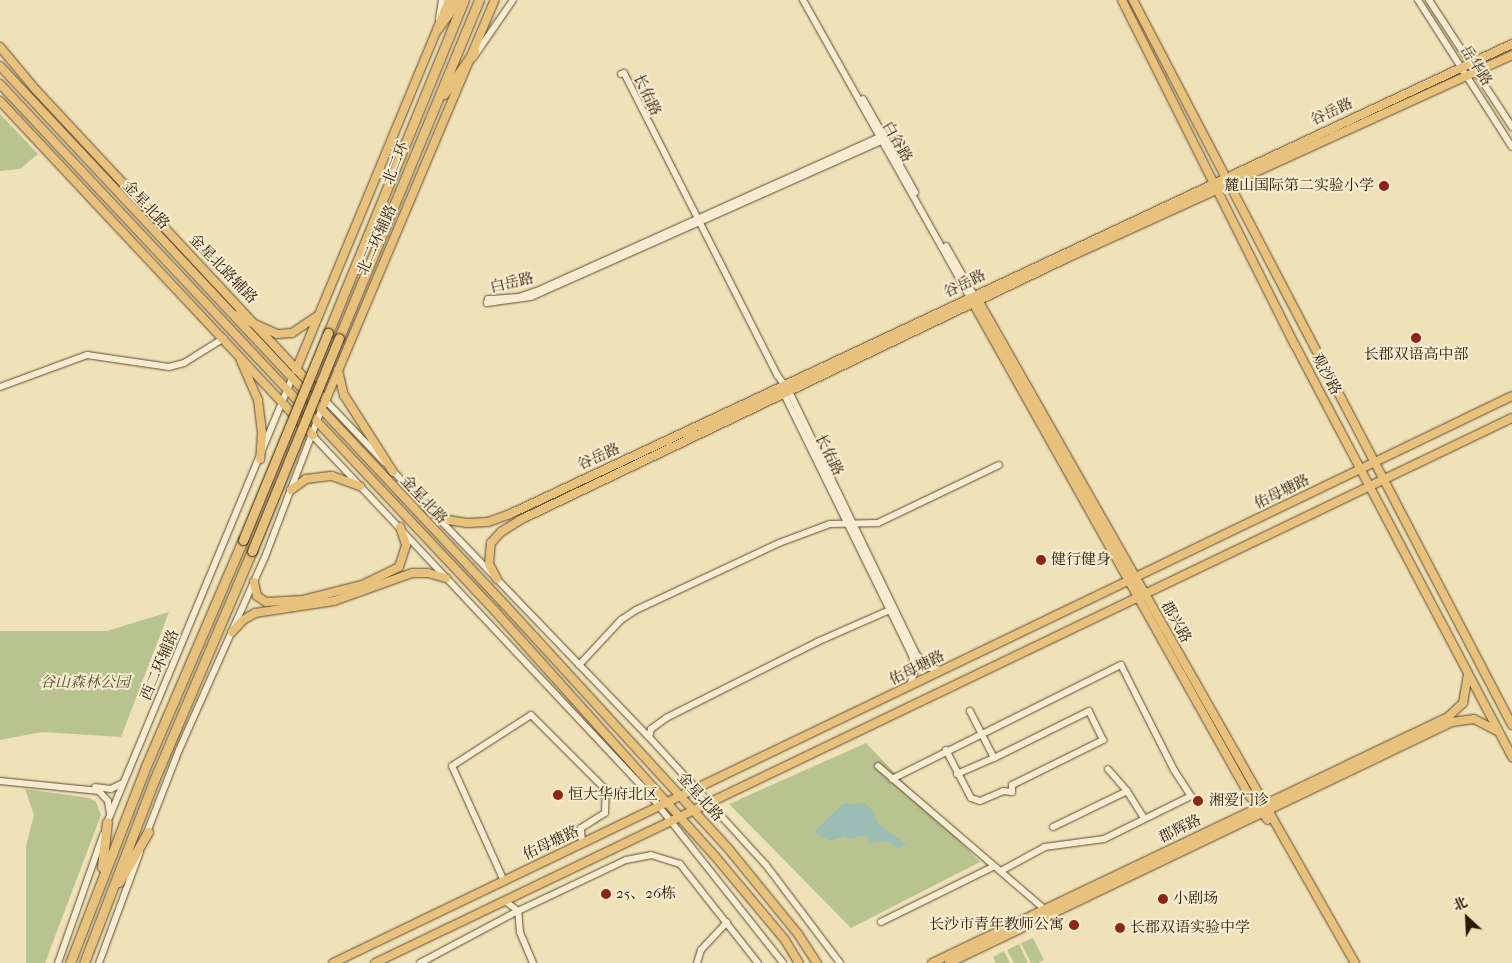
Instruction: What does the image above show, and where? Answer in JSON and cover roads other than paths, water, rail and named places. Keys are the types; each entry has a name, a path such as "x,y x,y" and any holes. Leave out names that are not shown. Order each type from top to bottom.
{"highway":[{"path":"438,29 458,0"},
{"name":"北二环","path":"102,875 243,540 464,0"},
{"name":"北二环","path":"103,908 479,0"},
{"path":"433,109 472,56"},
{"path":"70,963 102,875 109,819"},
{"path":"84,963 103,908 148,832"}],"main road":[{"name":"北二环辅路","path":"292,379 449,0"},
{"name":"北二环辅路","path":"321,410 338,366 495,0"},
{"path":"488,17 501,0"},
{"name":"观沙路","path":"1122,0 1217,191 1360,469 1512,757"},
{"name":"观沙路","path":"1133,0 1512,725"},
{"name":"谷岳路","path":"427,508 456,522 495,520 784,390 972,296 1224,176 1512,44"},
{"name":"金星北路辅路","path":"0,47 86,144 261,328 325,400"},
{"path":"497,579 489,564 489,551 495,537 509,526 784,390 977,304 1065,259 1512,55"},
{"name":"金星北路","path":"0,66 680,796 798,934 817,963"},
{"name":"金星北路","path":"0,84 495,611 680,817 785,940 799,963"},
{"path":"0,101 283,401 313,436"},
{"name":"郡兴路","path":"972,296 1349,963"},
{"path":"229,313 277,334 292,333 318,315"},
{"path":"226,340 249,373 256,391 262,433 260,459"},
{"path":"338,366 338,380 344,395 394,472"},
{"name":"佑母塘路","path":"333,963 1512,396"},
{"path":"375,963 1512,418"},
{"path":"291,490 306,479 332,476 360,486"},
{"path":"254,582 260,600 279,602 362,585 400,567 406,545 400,527"},
{"path":"232,632 243,620 255,613 334,601 412,573 428,573 446,578"},
{"name":"郡辉路","path":"949,963 1453,714 1466,698 1468,674"},
{"name":"郡辉路","path":"932,963 1044,909 1457,720 1481,720 1499,733"},
{"name":"郡兴路","path":"1263,809 1355,963"}],"street":[{"path":"438,29 442,0"},
{"path":"472,56 486,43 513,0"},
{"name":"白谷路","path":"803,0 883,138"},
{"name":"白谷路","path":"807,0 972,296"},
{"name":"岳华路","path":"1418,0 1512,147"},
{"name":"岳华路","path":"1429,0 1478,72 1512,128"},
{"name":"长佑路","path":"698,221 621,74 624,73 918,657 929,668 943,670"},
{"name":"白岳路","path":"698,221 530,294 488,299 487,303 531,297 883,138"},
{"path":"0,387 86,355 169,367 184,363 226,340"},
{"name":"西二环辅路","path":"58,963 109,819 292,379"},
{"path":"325,400 649,737 780,881 840,963"},
{"path":"99,963 179,750 254,582 313,436 321,410"},
{"path":"313,436 650,795 783,963"},
{"path":"579,665 621,620 636,610 779,543 830,524 878,523 999,465"},
{"name":"长佑路","path":"851,523 914,664 914,678 908,688"},
{"path":"649,737 651,729 666,718 890,610"},
{"path":"892,779 946,750 1120,665 1174,770 1191,796 1144,818 1104,840 1046,848 1001,871"},
{"path":"970,711 994,758"},
{"path":"946,750 957,774 971,798 980,801 1003,791 1012,792 1012,785 1103,740 1089,711 957,774"},
{"path":"504,881 452,766 531,715 606,790 650,795"},
{"path":"878,766 1044,909"},
{"path":"1108,769 1127,791 1144,818"},
{"path":"0,779 111,789 124,782"},
{"path":"0,779 99,791 108,801 109,819"},
{"path":"582,844 581,828 605,813 606,790"},
{"path":"1053,826 1127,791"},
{"path":"420,963 518,911 626,860 651,855 680,864 758,963"},
{"path":"881,922 993,867"},
{"path":"505,901 518,911 520,932 533,963"},
{"path":"697,963 701,950 727,922"}],"water":[{"path":"865,803 873,811 878,824 906,844 899,849 886,841 869,843 867,835 848,839 845,836 830,841 814,832 843,804"}],"place":[{"name":"麓山国际第二实验小学","path":"1384,186"},
{"name":"长郡双语高中部","path":"1416,338"},
{"name":"健行健身","path":"1041,560"},
{"name":"恒大华府北区","path":"558,795"},
{"name":"湘爱门诊","path":"1198,801"},
{"name":"25、26栋","path":"606,894"},
{"name":"小剧场","path":"1163,899"},
{"name":"长沙市青年教师公寓","path":"1074,925"},
{"name":"长郡双语实验中学","path":"1120,928"}],"park label":[{"name":"谷山森林公园","path":"85,683"}]}
